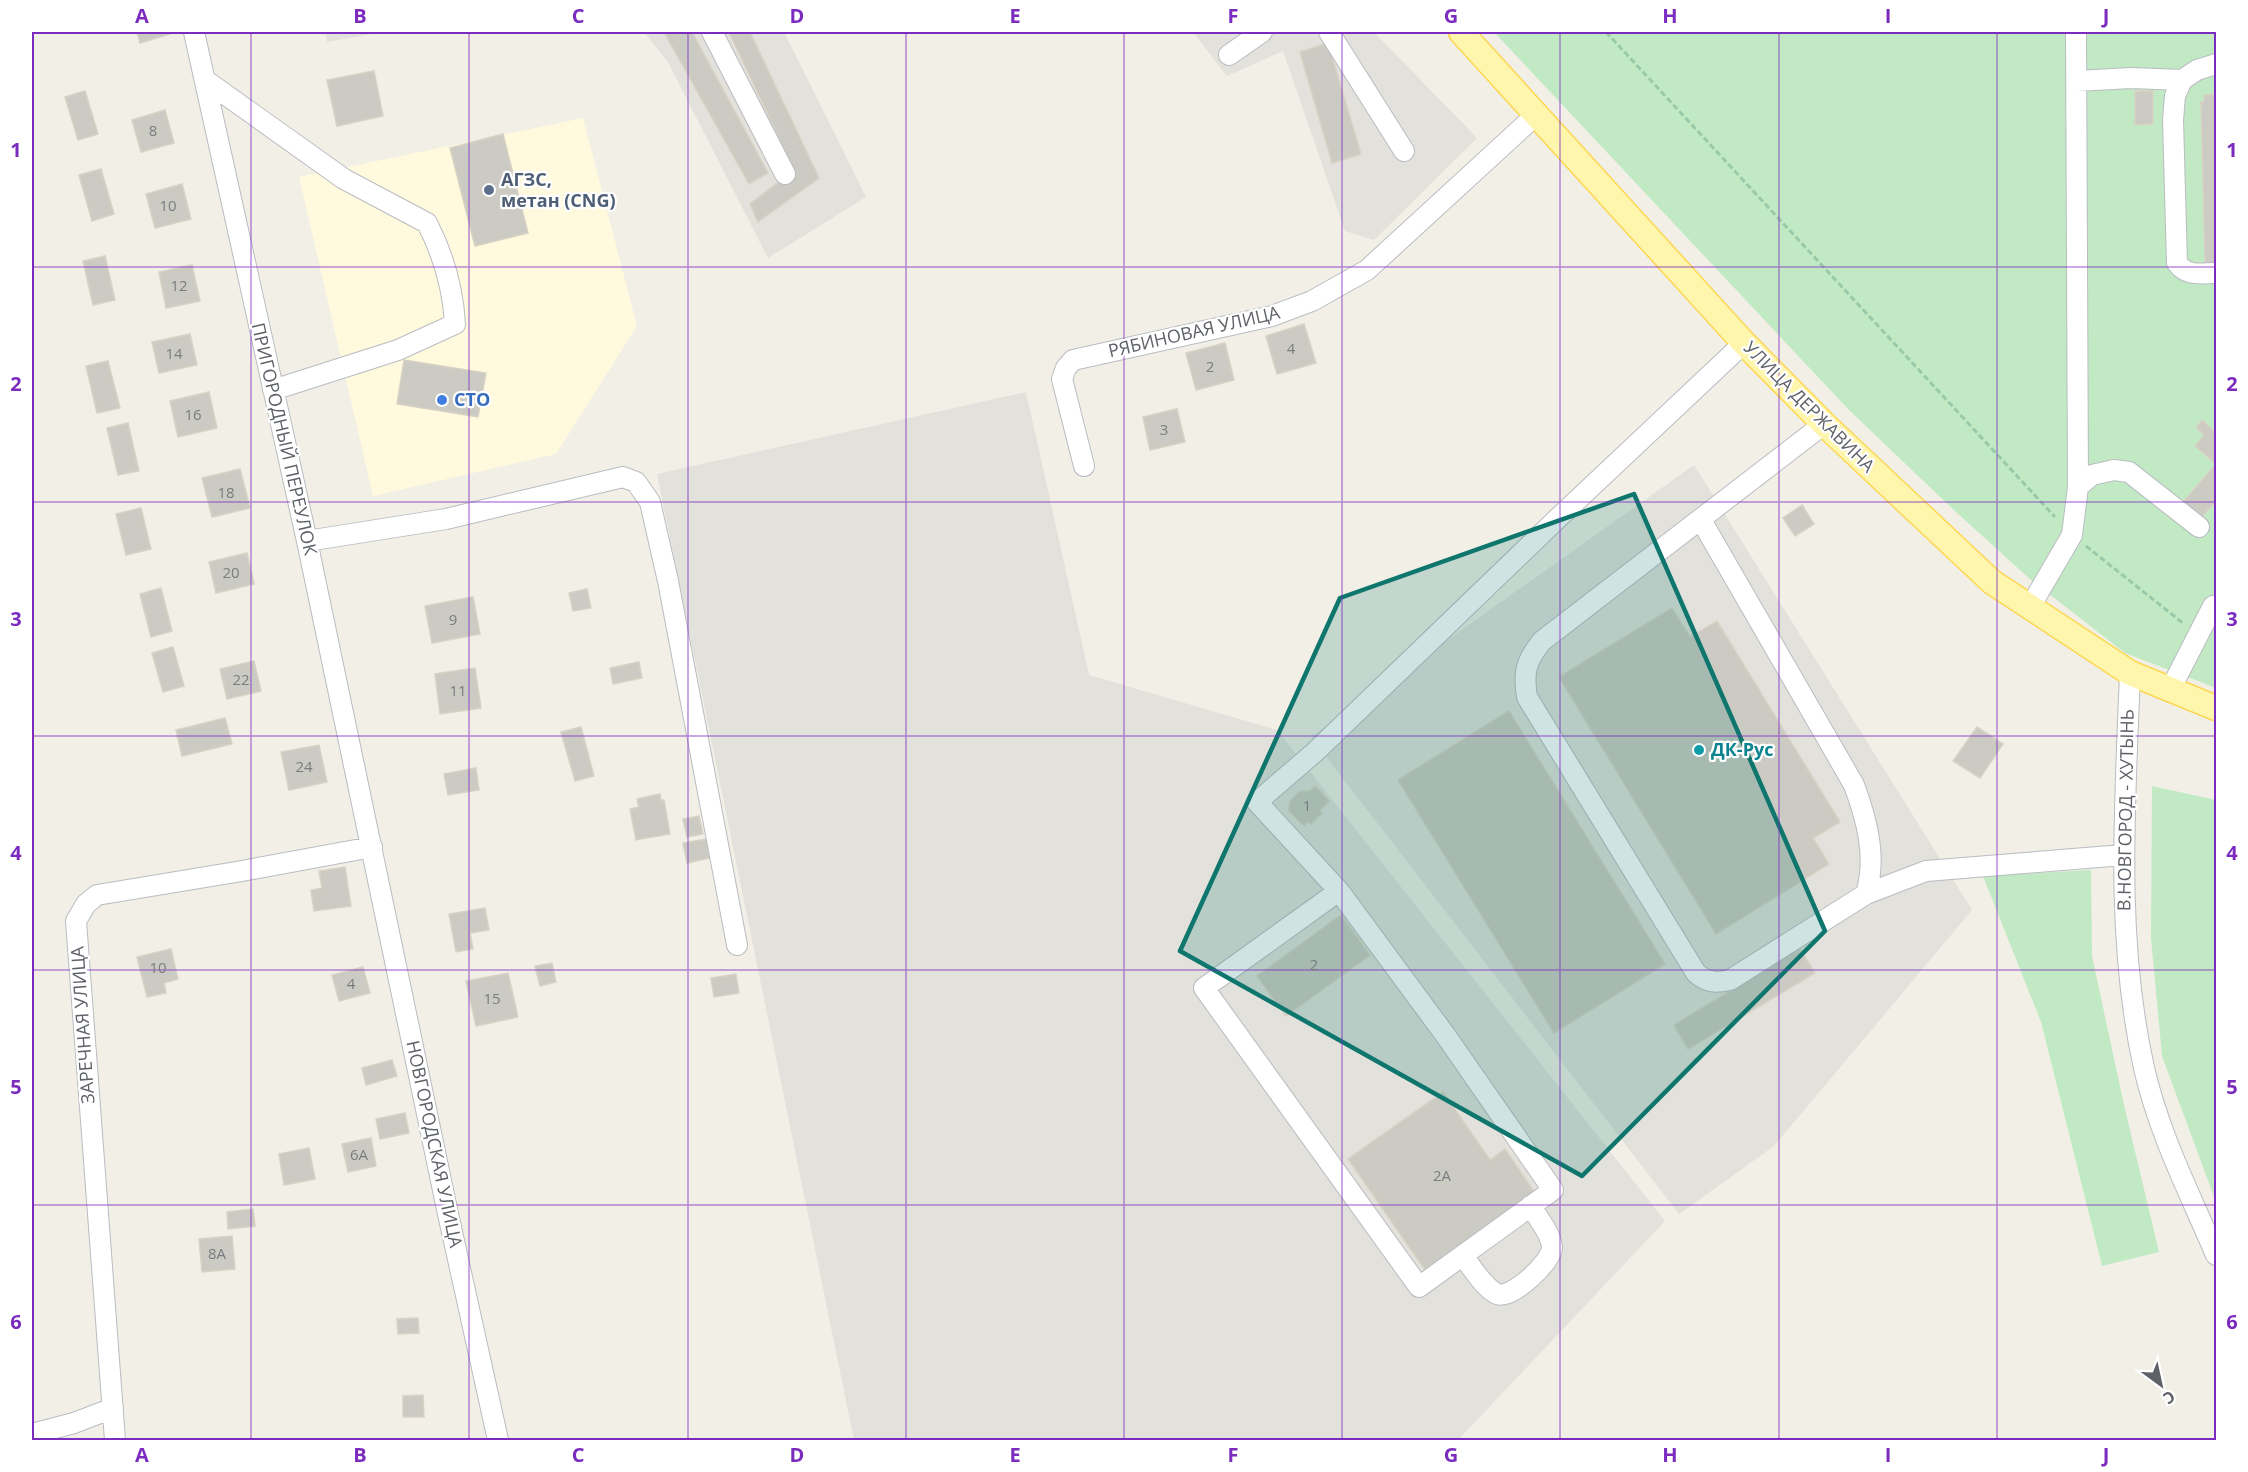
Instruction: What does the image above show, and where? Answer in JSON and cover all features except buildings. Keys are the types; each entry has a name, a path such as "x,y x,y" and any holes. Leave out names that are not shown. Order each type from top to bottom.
{"main road":[{"name":"УЛИЦА ДЕРЖАВИНА","path":"1461,32 1744,343 1824,424 1992,582 2130,673 2217,708"}],"street":[{"name":"ПРИГОРОДНЫЙ ПЕРЕУЛОК","path":"194,32 372,847"},
{"path":"712,32 785,174"},
{"path":"1229,55 1262,32"},
{"path":"1329,32 1404,151"},
{"path":"2030,607 2072,535 2078,487 2076,32"},
{"path":"2077,81 2131,78 2181,80 2198,70 2217,64"},
{"path":"205,80 344,179 427,223 453,296 455,324 398,350 273,390"},
{"path":"2181,80 2175,96 2173,120 2177,263 2183,271 2190,274 2217,273"},
{"name":"РЯБИНОВАЯ УЛИЦА","path":"1084,466 1062,379 1066,368 1073,360 1272,316 1312,301 1367,270 1537,114"},
{"path":"1339,891 1204,988 1419,1287 1553,1190 1446,1036 1339,891 1257,802 1315,752 1565,511 1744,343"},
{"path":"1824,424 1542,641 1530,657 1524,678 1527,697 1696,973 1706,982 1717,983 1730,980 1866,894 1926,870 2123,855"},
{"path":"2078,487 2092,475 2114,470 2129,472 2199,526"},
{"path":"307,541 446,519 623,477 636,482 650,502 668,581 737,945"},
{"path":"1701,520 1854,785 1869,834 1872,865 1866,894"},
{"path":"2170,690 2213,606 2217,607"},
{"name":"В.НОВГОРОД - ХУТЫНЬ","path":"2130,673 2123,855 2124,914 2131,1002 2145,1070 2165,1136 2217,1255"},
{"name":"ЗАРЕЧНАЯ УЛИЦА","path":"115,1440 76,921 86,904 97,895 372,847"},
{"name":"НОВГОРОДСКАЯ УЛИЦА","path":"372,847 448,1214 498,1440"},
{"path":"1463,1256 1490,1289 1504,1295 1513,1292 1550,1258 1553,1249 1551,1239 1530,1206"},
{"path":"32,1434 74,1423 113,1408"}],"path":[{"path":"1606,32 2072,535 2174,615"}],"highlighted area":[{"path":"1634,494 1825,931 1582,1176 1180,951 1340,598"}],"shaded area":[{"path":"326,32 383,32 327,42"},
{"path":"644,32 784,32 866,197 768,258 668,62"},
{"path":"1193,32 1374,32 1477,138 1374,240 1345,231 1283,51 1227,76"},
{"path":"583,118 637,326 556,454 373,496 299,177"},
{"path":"1026,392 1089,675 1277,730 1665,1221 1458,1440 854,1440 657,474"},
{"path":"1694,465 1972,910 1774,1146 1679,1214 1311,737"}],"green space":[{"path":"1494,32 2216,32 2216,688 2125,653 2031,580 1956,512 1849,410"},
{"path":"2152,786 2216,800 2216,1202 2162,1056 2151,938"},
{"path":"2091,870 2092,956 2159,1252 2102,1266 2041,1022 1983,876"}],"place":[{"name":"АГЗС, метан (CNG)","path":"489,190"},
{"name":"СТО","path":"442,400"},
{"name":"ДК-Рус","path":"1699,750"}]}
